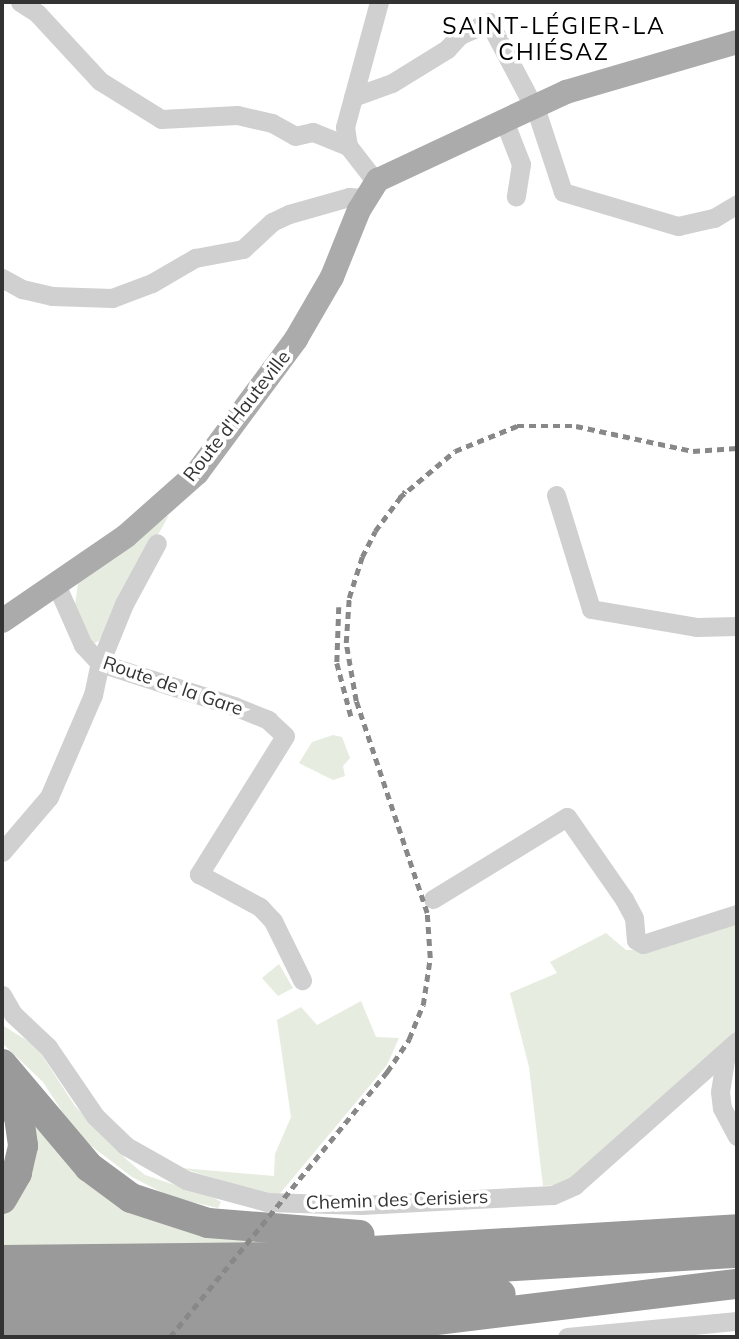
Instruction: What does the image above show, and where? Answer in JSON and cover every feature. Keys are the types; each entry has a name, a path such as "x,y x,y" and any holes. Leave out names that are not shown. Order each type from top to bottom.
{"highway":[{"path":"2,1064 89,1167 131,1198 179,1216 285,1232 549,1239"},
{"path":"2,1087 19,1117 23,1146 17,1173 2,1199"},
{"path":"2,1260 271,1257 737,1229"},
{"path":"2,1284 245,1282 737,1253"},
{"path":"2,1310 320,1305 737,1281"},
{"path":"269,1337 396,1325 737,1281"},
{"path":"2,1334 222,1333 396,1325"}],"main road":[{"path":"371,190 411,161 505,123 566,92 737,44"},
{"name":"Route d'Hauteville","path":"2,621 140,525 213,453 322,298 371,190"}],"street":[{"path":"20,2 37,13 100,81 161,119 237,115 272,122 295,135 313,132 348,146"},
{"path":"2,278 22,289 52,296 112,298 152,283 195,258 243,249 272,222 289,214 371,190 348,146 345,127 379,2"},
{"path":"353,97 392,83 447,49 460,35 489,22 534,107 563,192 575,198 678,226 714,218 737,204"},
{"path":"505,123 521,164 516,197"},
{"path":"556,495 591,609 697,627 737,626"},
{"path":"3,848 49,797 93,695 100,663 124,604 157,543"},
{"name":"Route de la Gare","path":"56,584 83,645 100,663 268,719 285,736 199,874 260,907 302,980"},
{"path":"433,899 567,817 624,900 634,918 636,940 643,944 737,914"},
{"name":"Chemin des Cerisiers","path":"2,995 13,1014 48,1047 95,1116 126,1146 186,1180 267,1202 360,1205 553,1195 575,1185 731,1048"},
{"path":"731,1048 720,1092 722,1108 737,1136"},
{"path":"567,1337 737,1321"}],"shaded area":[{"path":"169,515 99,641 93,644 75,605 78,583"},
{"path":"333,735 342,737 350,758 343,766 345,776 333,780 299,763 312,742"},
{"path":"737,920 737,1032 590,1166 559,1185 543,1186 529,1067 510,993 557,973 550,962 606,933 626,950 654,950"},
{"path":"279,964 293,988 278,996 262,978"},
{"path":"361,1001 376,1037 399,1038 387,1065 277,1197 181,1168 274,1176 275,1154 291,1117 277,1020 301,1007 317,1025"},
{"path":"2,1025 36,1046 75,1106 127,1160 145,1175 214,1198 221,1202 218,1208 171,1197 132,1177 90,1145 72,1127 43,1082 2,1043"},
{"path":"10,1078 81,1166 306,1244 2,1249 2,1207 14,1194"}],"railway":[{"path":"399,498 455,451 517,426 576,426 693,451 737,448"},
{"path":"170,1337 387,1072 409,1039 423,1005 430,958 427,913 356,701 346,643 349,598 362,557 375,531 405,491"},
{"path":"339,607 337,663 351,716"}],"district":[{"name":"SAINT-LÉGIER-LA CHIÉSAZ","path":"554,39"}]}
